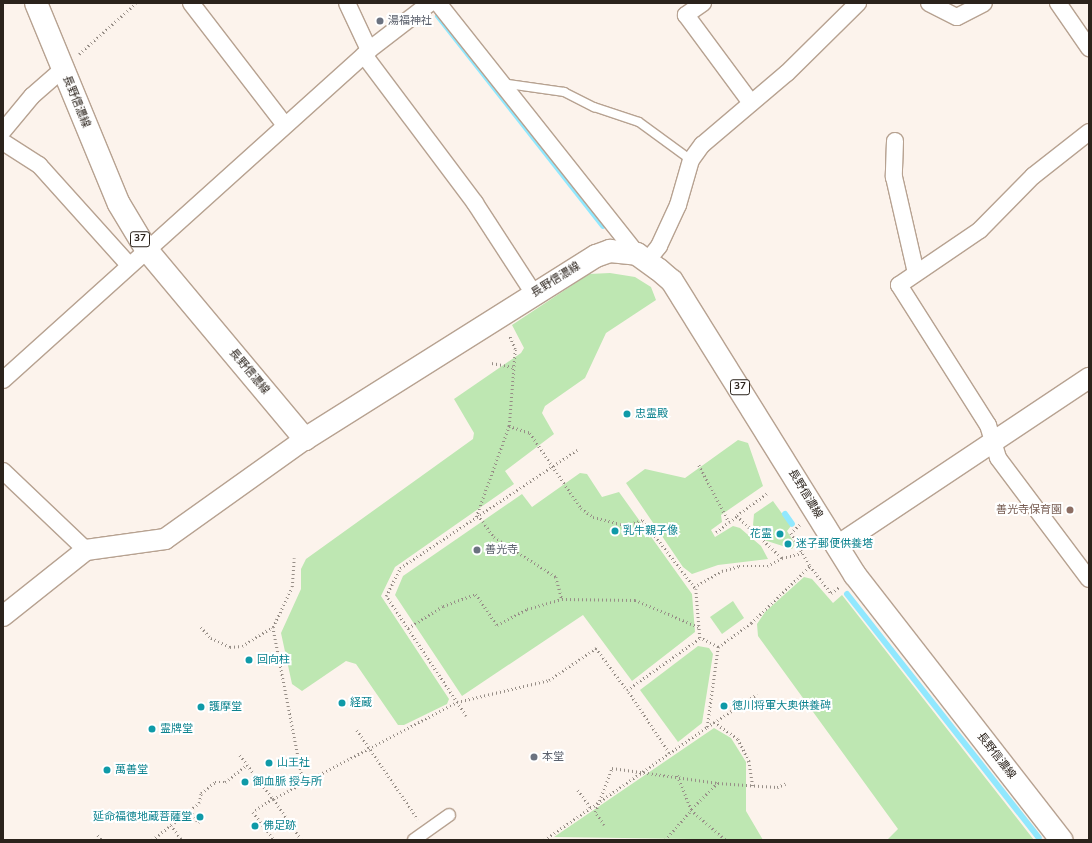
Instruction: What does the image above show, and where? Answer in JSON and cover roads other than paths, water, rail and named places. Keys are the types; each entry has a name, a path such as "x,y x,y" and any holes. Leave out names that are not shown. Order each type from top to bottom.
{"main road":[{"name":"長野信濃線","path":"36,3 119,204 146,249 305,439 596,256 610,252 642,258 672,281 855,575 1062,840"}],"street":[{"path":"190,3 285,125"},
{"path":"347,3 366,53 475,203 534,294"},
{"path":"3,380 146,249 366,53 430,3"},
{"path":"438,3 499,83 642,258 659,246 678,205 691,160 702,145 751,103 858,3"},
{"path":"703,3 686,15 751,103"},
{"path":"929,3 957,17 984,3"},
{"path":"1058,3 1089,48"},
{"path":"3,131 32,96 63,69"},
{"path":"1089,132 1033,176 980,230 899,285 988,425 998,458 1089,579"},
{"path":"895,141 894,177 916,273"},
{"path":"3,142 39,165 129,265"},
{"path":"837,546 1089,378"},
{"path":"3,616 86,550 165,538 305,439"},
{"path":"3,471 86,550"},
{"path":"414,840 449,815"}],"lane":[{"path":"499,83 564,92 594,107 632,119 691,160"}],"waterway":[{"path":"438,16 603,226"},
{"path":"785,514 792,524"},
{"path":"847,594 1039,838"}],"place":[{"name":"湯福神社","path":"380,21"},
{"name":"忠霊殿","path":"627,414"},
{"name":"善光寺保育園","path":"1070,510"},
{"name":"乳牛親子像","path":"615,531"},
{"name":"花霊","path":"780,534"},
{"name":"迷子郵便供養塔","path":"788,544"},
{"name":"善光寺","path":"477,550"},
{"name":"回向柱","path":"249,660"},
{"name":"経蔵","path":"342,703"},
{"name":"徳川将軍大奥供養碑","path":"724,706"},
{"name":"護摩堂","path":"201,707"},
{"name":"霊牌堂","path":"152,729"},
{"name":"本堂","path":"534,757"},
{"name":"山王社","path":"269,763"},
{"name":"萬善堂","path":"107,770"},
{"name":"御血脈 授与所","path":"245,782"},
{"name":"延命福徳地蔵菩薩堂","path":"200,817"},
{"name":"佛足跡","path":"255,826"}]}
